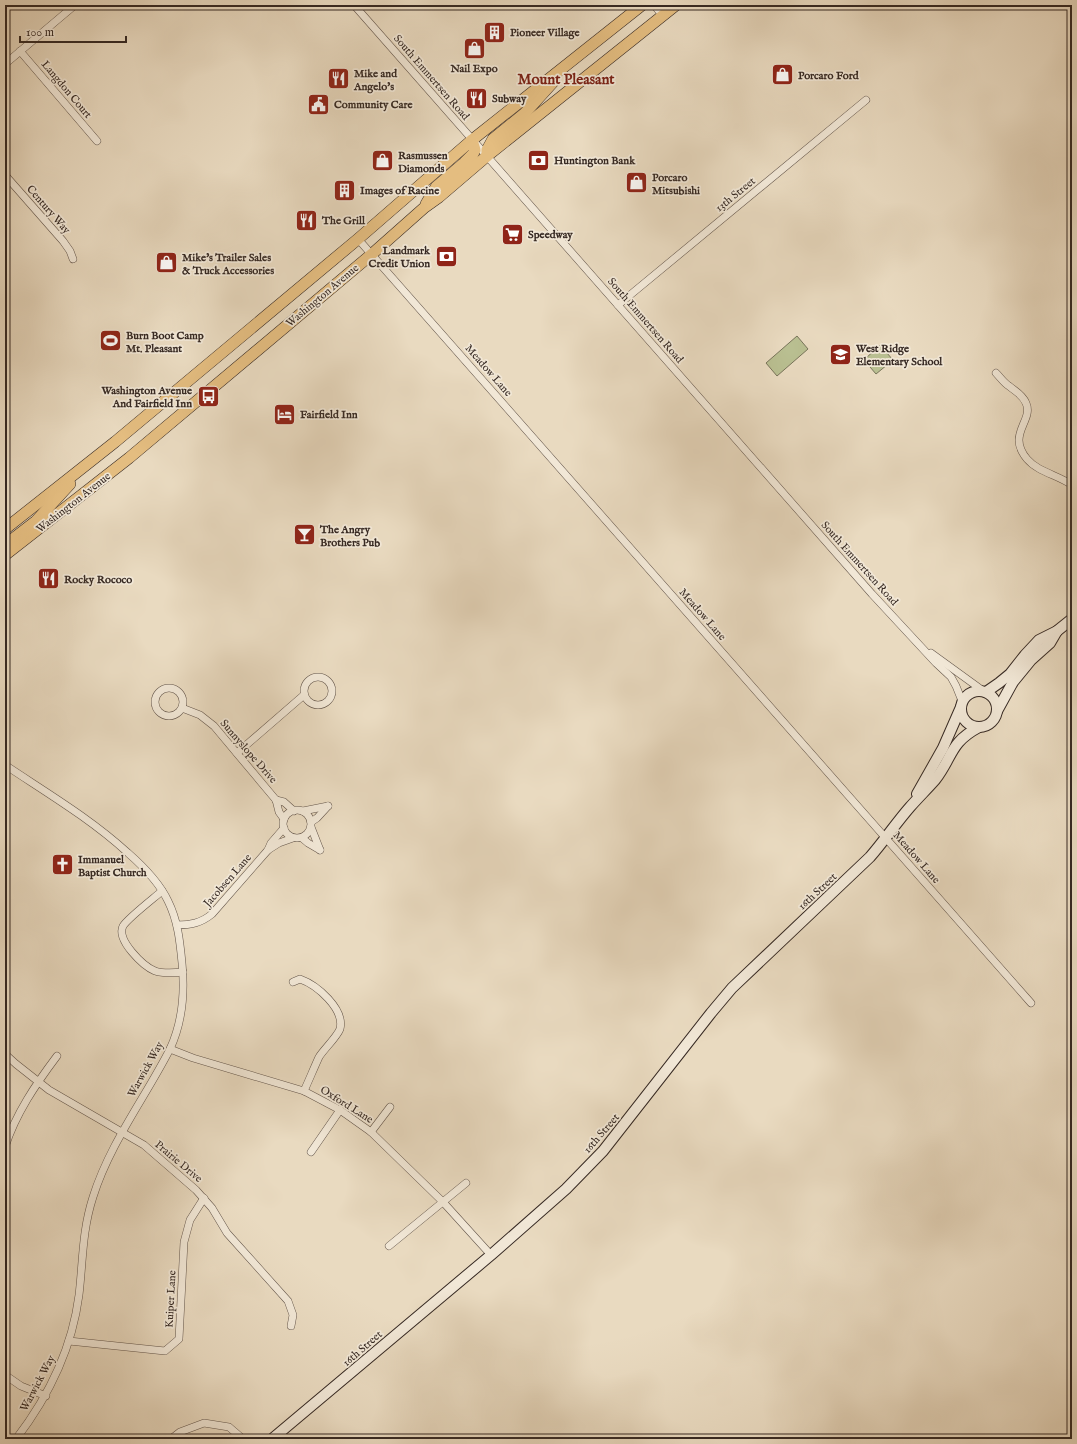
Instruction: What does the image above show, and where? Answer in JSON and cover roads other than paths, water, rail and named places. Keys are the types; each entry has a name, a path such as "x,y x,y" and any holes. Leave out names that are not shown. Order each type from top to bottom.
{"main road":[{"name":"Washington Avenue","path":"5,529 90,462 358,239 472,140 642,5"},
{"name":"Washington Avenue","path":"5,555 128,458 487,156 676,5"},
{"path":"487,156 488,146 493,139 535,103 568,64"},
{"path":"425,207 436,187 464,164 473,154 475,150 472,140"},
{"path":"5,545 44,513 90,462"}],"street":[{"path":"5,64 76,5"},
{"name":"South Emmertsen Road","path":"354,5 872,594 951,677 956,686 962,704"},
{"path":"654,5 663,16"},
{"name":"Langdon Court","path":"20,51 97,141"},
{"name":"13th Street","path":"618,305 866,100"},
{"name":"Century Way","path":"5,175 63,241 70,251 73,259"},
{"name":"Meadow Lane","path":"358,239 1031,1003"},
{"path":"1072,330 1072,346"},
{"path":"996,373 1008,386 1019,392 1027,405 1028,412 1018,440 1021,450 1026,458 1038,468 1072,485"},
{"name":"16th Street","path":"910,807 943,748 962,704 970,693 984,691 999,683 1010,674 1039,640 1057,631 1072,619"},
{"name":"16th Street","path":"272,1439 491,1255 566,1189 629,1118 711,1012 732,988 853,873 886,838 910,807 935,779 955,744 969,732 990,723 994,719 1013,682 1031,660 1050,643 1057,631"},
{"name":"South Emmertsen Road","path":"923,648 984,691"},
{"path":"237,753 304,695 304,686 310,679 314,677 323,678 330,683 332,688 330,697 324,704 314,705 309,703 304,695"},
{"path":"173,688 181,693 184,703 182,708 172,716 163,714 157,709 155,704 157,695 164,689 173,688"},
{"path":"984,691 992,696 996,701 997,711"},
{"path":"962,704 964,718 968,723 979,727"},
{"name":"Sunnyslope Drive","path":"182,708 200,715 214,726 276,800 284,819"},
{"name":"Warwick Way","path":"5,765 101,829 144,868 162,891 177,925 184,992 181,1016 175,1038 101,1175 93,1197 83,1243 79,1294 75,1318 69,1341 57,1374 46,1396 16,1439"},
{"name":"Sunnyslope Drive","path":"276,800 284,802 294,811"},
{"path":"328,806 311,825 310,832 302,838 293,838 288,836 284,828 284,819 289,813 294,811 303,811 328,806"},
{"path":"302,838 320,850 310,818 303,811"},
{"name":"Jacobsen Lane","path":"268,850 271,843 284,828"},
{"name":"Jacobsen Lane","path":"177,925 191,924 207,918 268,850 279,843 293,838"},
{"path":"162,891 126,923 121,931 123,941 140,960 150,968 163,973 183,972"},
{"path":"292,982 300,979 309,982 329,1000 340,1016 340,1030 320,1056 304,1091"},
{"name":"Oxford Lane","path":"170,1049 193,1058 304,1091 340,1110 371,1132 443,1202 491,1255"},
{"name":"Prairie Drive","path":"5,1054 38,1082 65,1100 153,1152 204,1198 227,1233 288,1302 293,1315 291,1326"},
{"path":"5,1147 8,1129 38,1082 57,1056"},
{"path":"371,1132 390,1107"},
{"path":"311,1152 340,1110"},
{"path":"389,1246 466,1183"},
{"name":"Kuiper Lane","path":"69,1341 165,1351 179,1339 184,1242 190,1220 204,1198"},
{"path":"5,1375 21,1386 46,1396"},
{"path":"171,1439 180,1432 204,1423 229,1427 243,1439"}],"place":[{"name":"Pioneer Village","path":"495,32"},
{"name":"Nail Expo","path":"474,48"},
{"name":"Porcaro Ford","path":"782,75"},
{"name":"Mike and Angelo's","path":"338,79"},
{"name":"Subway","path":"477,98"},
{"name":"Community Care","path":"319,104"},
{"name":"Huntington Bank","path":"538,160"},
{"name":"Rasmussen Diamonds","path":"382,161"},
{"name":"Porcaro Mitsubishi","path":"637,183"},
{"name":"Images of Racine","path":"344,190"},
{"name":"The Grill","path":"307,220"},
{"name":"Speedway","path":"512,234"},
{"name":"Landmark Credit Union","path":"446,256"},
{"name":"Mike's Trailer Sales & Truck Accessories","path":"167,263"},
{"name":"Burn Boot Camp Mt. Pleasant","path":"110,341"},
{"name":"West Ridge Elementary School","path":"841,354"},
{"name":"Washington Avenue And Fairfield Inn","path":"208,396"},
{"name":"Fairfield Inn","path":"285,414"},
{"name":"The Angry Brothers Pub","path":"304,535"},
{"name":"Rocky Rococo","path":"48,579"},
{"name":"Immanuel Baptist Church","path":"63,865"}],"district":[{"name":"Mount Pleasant","path":"566,79"}]}
